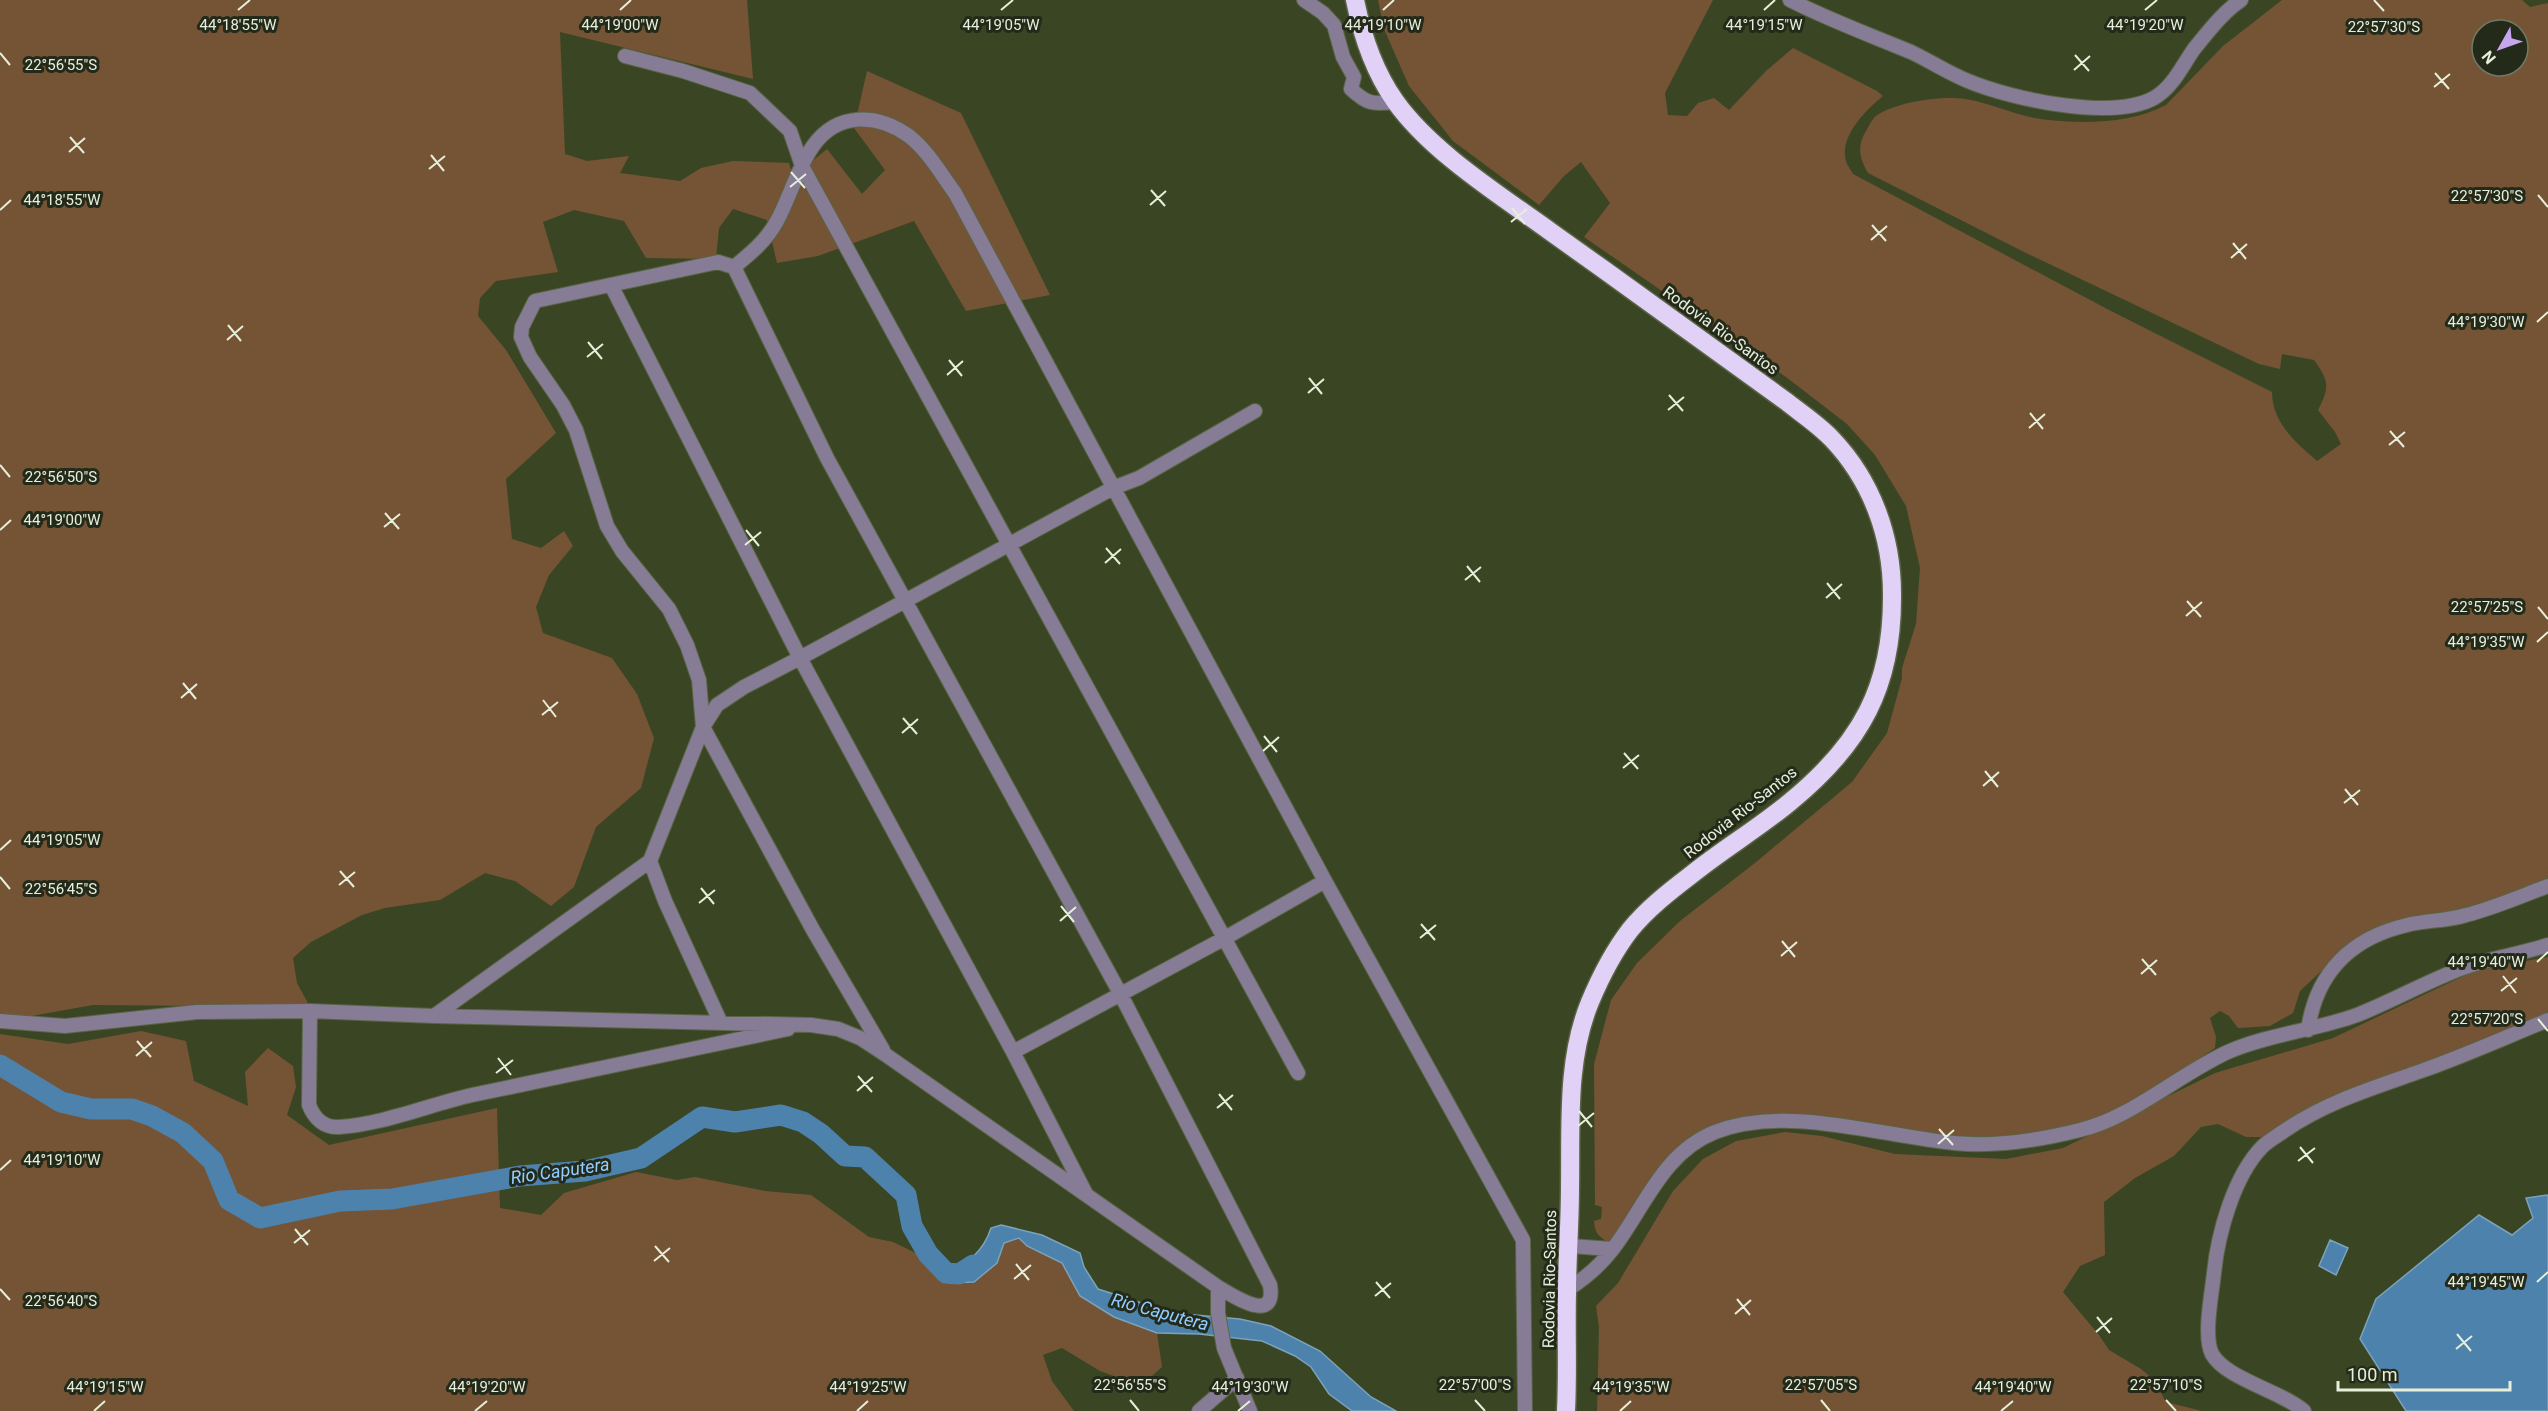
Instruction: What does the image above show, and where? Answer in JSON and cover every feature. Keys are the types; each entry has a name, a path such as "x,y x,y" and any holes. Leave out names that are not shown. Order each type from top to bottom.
{"highway":[{"name":"Rodovia Rio-Santos","path":"1357,8 1374,63 1395,102 1422,133 1483,184 1787,402 1831,438 1860,474 1880,515 1892,567 1892,622 1886,661 1876,696 1857,732 1833,762 1790,802 1702,866 1665,896 1631,929 1590,1001 1578,1036 1571,1096 1566,1411"}],"street":[{"path":"1304,0 1323,13 1334,25 1343,57 1354,77 1351,89 1365,101 1374,104 1395,102"},
{"path":"1790,0 1833,21 1913,53 1966,80 2001,93 2069,105 2112,109 2140,104 2156,96 2171,83 2218,20 2241,0"},
{"path":"1337,34 1357,8"},
{"path":"625,56 683,71 750,93 790,131 802,166 1298,1073"},
{"path":"734,267 751,254 768,236 777,222 802,166 822,133 841,122 855,118 872,119 889,125 909,137 927,154 955,193 1325,881 1523,1240 1525,1411"},
{"path":"0,1020 65,1026 197,1012 310,1011 434,1016 720,1021 811,1025 838,1029 860,1038 886,1055 1218,1287 1253,1307 1262,1306 1268,1302 1272,1294 1265,1275 1121,995 827,458 734,267 718,262 535,301 522,327 521,337 530,357 563,405 576,430 607,526 622,551 669,609 687,645 699,680 703,728 813,930 886,1055"},
{"path":"611,285 800,657 1013,1052 1086,1195"},
{"path":"434,1016 650,861 703,728 717,705 744,687 1113,488 1139,478 1255,411"},
{"path":"650,861 665,901 720,1021"},
{"path":"1013,1052 1225,938 1325,881"},
{"path":"2307,1030 2311,1005 2323,980 2343,956 2364,942 2389,930 2408,925 2464,916 2548,886"},
{"path":"1567,1290 1585,1278 1612,1249 1671,1162 1687,1147 1713,1133 1733,1126 1769,1121 1849,1127 1956,1144 1994,1144 2083,1130 2135,1107 2232,1050 2358,1014 2477,963 2548,945"},
{"path":"310,1011 309,1105 314,1117 324,1124 337,1128 469,1096 811,1025"},
{"path":"2304,1411 2280,1396 2231,1372 2217,1360 2209,1344 2215,1266 2221,1232 2231,1201 2246,1169 2263,1146 2309,1114 2548,1020"},
{"path":"1570,1246 1612,1249"},
{"path":"1218,1287 1218,1313 1224,1348 1250,1411"},
{"path":"1199,1411 1237,1378"}],"shaded area":[{"path":"0,0 747,0 753,79 560,32 565,154 587,161 629,156 620,173 680,181 701,168 733,161 789,163 793,177 827,149 862,194 885,170 854,128 867,71 961,113 1050,295 966,311 914,221 818,256 777,263 767,220 733,209 719,228 716,259 646,258 624,221 574,210 543,222 558,272 496,281 480,298 478,316 506,350 556,433 506,479 512,539 541,548 564,531 573,546 549,575 536,607 543,633 612,658 637,694 654,738 641,788 596,827 574,887 551,906 515,881 485,873 440,900 385,908 362,915 311,942 293,958 297,983 310,1007 93,1005 9,1020 0,1019"},
{"path":"1378,0 1713,0 1665,93 1668,115 1687,116 1698,103 1714,98 1729,110 1766,71 1793,48 1877,91 1883,96 1855,124 1846,142 1846,161 1853,174 2109,310 2272,392 2273,403 2280,422 2293,439 2317,461 2341,444 2318,410 2325,395 2326,384 2323,373 2314,360 2282,354 2280,369 2259,364 2026,253 1868,173 1860,152 1863,136 1873,119 1884,111 1906,103 1932,99 1965,99 2038,119 2094,122 2139,116 2166,105 2223,46 2282,0 2522,0 2530,7 2548,3 2548,884 2349,945 2300,991 2293,1013 2270,1026 2238,1028 2229,1016 2220,1011 2210,1018 2216,1037 2215,1048 2160,1085 2113,1112 2058,1131 1981,1142 1822,1120 1755,1115 1691,1136 1610,1243 1603,1239 1595,1229 1594,1221 1601,1219 1602,1207 1595,1205 1594,1064 1611,1000 1637,963 1680,921 1755,863 1852,782 1887,733 1902,678 1902,668 1916,624 1920,568 1906,506 1875,455 1847,424 1786,377 1584,237 1610,203 1581,162 1564,176 1539,205 1453,141 1409,86 1384,29"},
{"path":"2548,957 2548,1019 2309,1108 2264,1137 2246,1137 2218,1124 2201,1127 2174,1156 2135,1178 2104,1202 2105,1255 2080,1266 2063,1292 2109,1350 2153,1379 2166,1402 2202,1411 1597,1411 1599,1327 1596,1306 1618,1283 1673,1191 1703,1159 1736,1141 1785,1132 1822,1136 1895,1154 2006,1159 2063,1148 2215,1073 2333,1038 2476,970"},
{"path":"141,1031 186,1041 194,1081 248,1106 245,1072 268,1048 293,1066 296,1087 287,1115 329,1145 497,1108 500,1208 541,1215 564,1193 636,1172 677,1180 695,1177 765,1191 811,1195 869,1237 893,1242 926,1258 949,1283 974,1282 997,1263 1004,1243 1019,1238 1027,1246 1062,1263 1081,1296 1114,1317 1157,1333 1162,1367 1141,1386 1100,1371 1062,1348 1043,1355 1052,1381 1074,1411 0,1411 0,1034 68,1044"}],"water":[{"path":"2548,1195 2548,1411 2406,1411 2360,1339 2376,1299 2479,1215 2512,1235 2533,1218 2526,1198"},
{"path":"1001,1225 1042,1235 1080,1253 1084,1267 1098,1289 1173,1313 1240,1319 1271,1326 1320,1351 1371,1397 1396,1411 1352,1411 1329,1394 1311,1367 1295,1356 1262,1341 1199,1334 1157,1333 1114,1317 1080,1296 1062,1263 1027,1246 1019,1238 1004,1243 997,1263 974,1282 949,1283 946,1273 961,1266 974,1256 984,1243 991,1228"},
{"path":"2330,1240 2348,1248 2336,1275 2319,1266"}],"waterway":[{"name":"Rio Caputera","path":"0,1065 61,1102 91,1109 132,1109 152,1116 183,1133 213,1161 229,1200 260,1218 340,1201 392,1199 520,1176 585,1171 641,1158 702,1117 735,1122 781,1115 803,1122 821,1134 845,1156 865,1157 906,1195 912,1226 928,1254 946,1273 959,1274 973,1265"}]}
